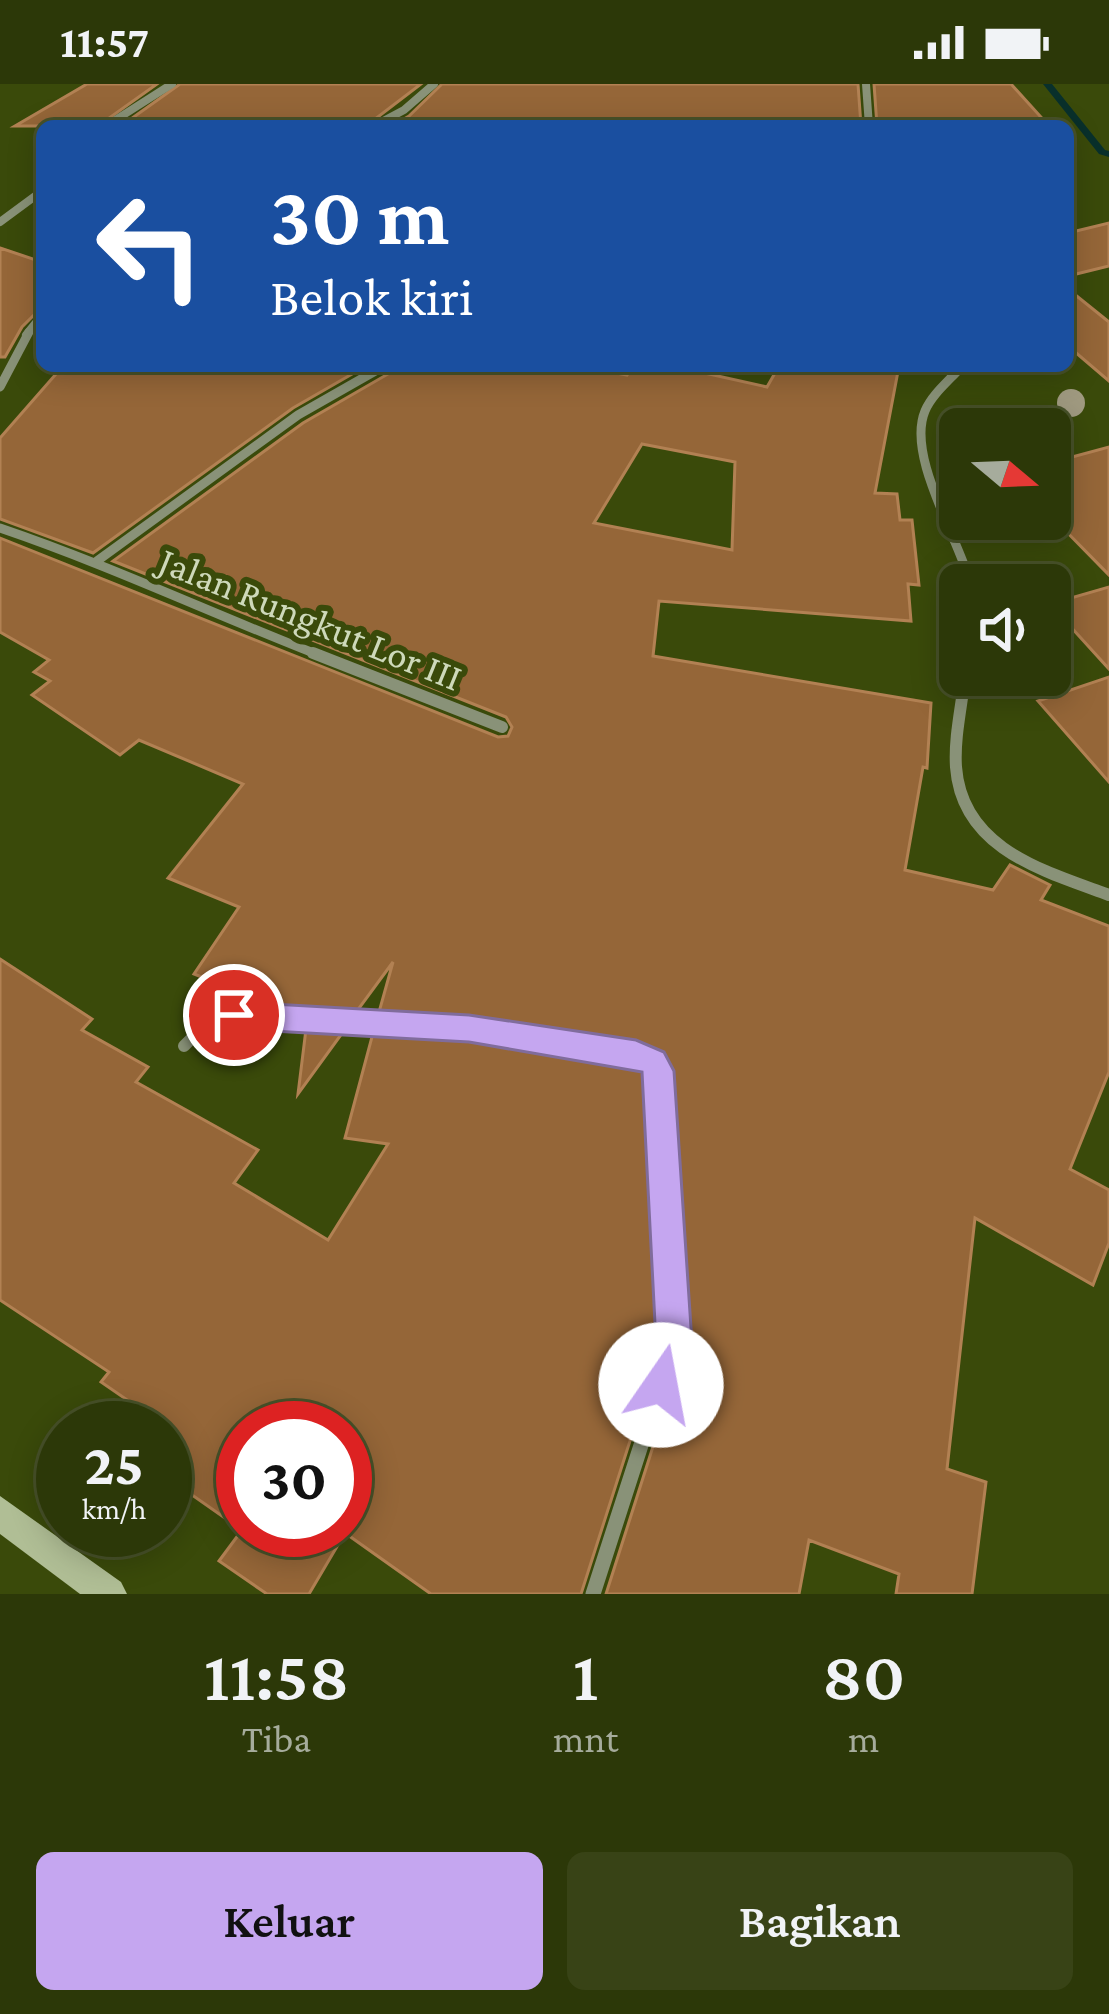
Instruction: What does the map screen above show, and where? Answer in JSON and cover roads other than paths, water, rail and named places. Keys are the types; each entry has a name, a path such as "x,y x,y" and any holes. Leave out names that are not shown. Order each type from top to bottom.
{"main road":[{"path":"0,1513 109,1594"}],"street":[{"path":"115,120 172,84"},
{"path":"385,120 434,84"},
{"path":"866,84 869,120"},
{"path":"0,222 36,195"},
{"path":"0,387 16,349 36,323"},
{"name":"Jalan Rungkut Lor III","path":"98,561 298,415 374,372"},
{"path":"957,372 928,405 922,422 937,499 968,564"},
{"name":"Jalan Rungkut Lor III","path":"0,528 98,561 289,646 502,727"},
{"path":"963,696 956,768 959,790 982,833 996,848 1024,862 1109,896"},
{"path":"184,1046 201,1029 234,1015 469,1028 636,1054 653,1062 659,1071 674,1343 593,1594"}],"waterway":[{"path":"1047,84 1102,152 1109,154"}]}
